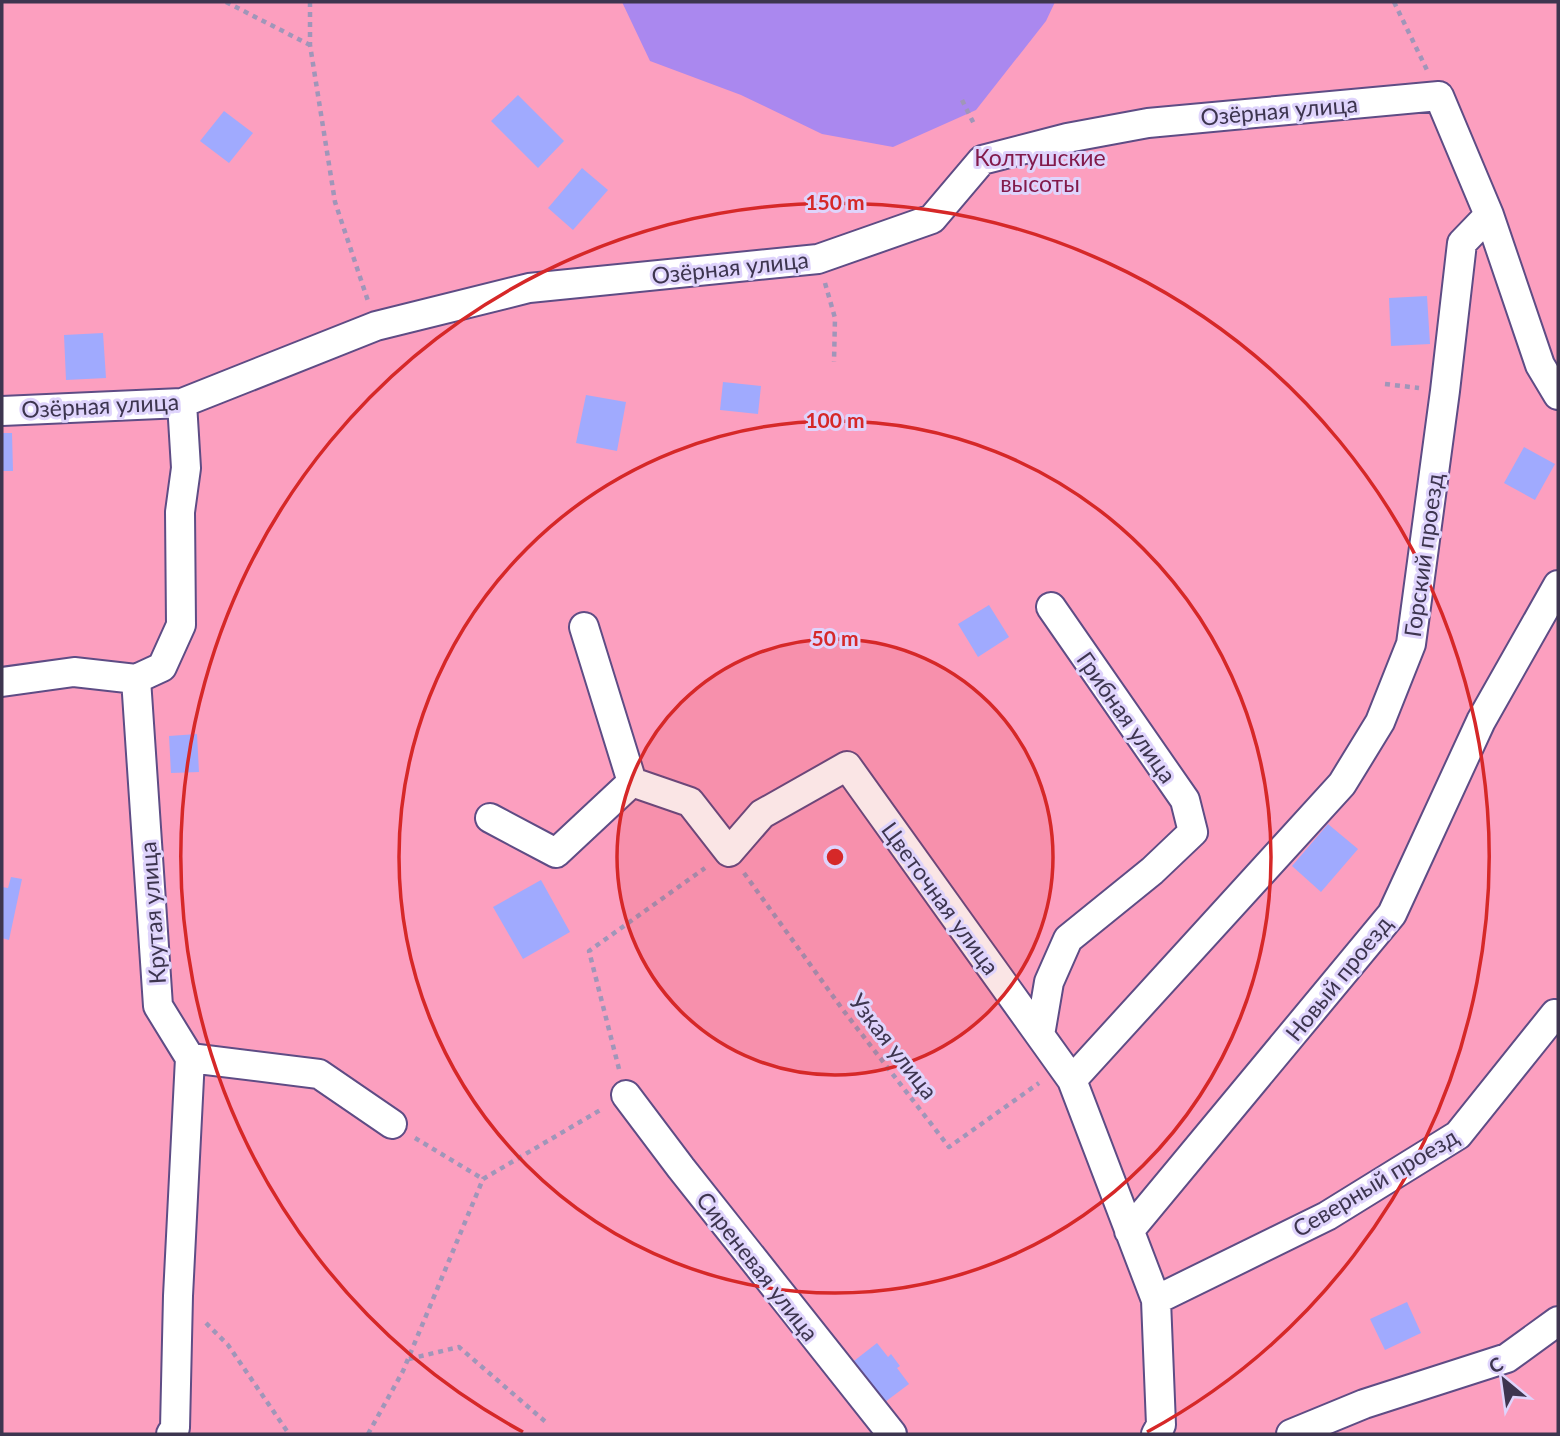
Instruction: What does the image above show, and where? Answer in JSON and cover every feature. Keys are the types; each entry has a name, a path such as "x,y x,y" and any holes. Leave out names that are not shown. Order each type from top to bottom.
{"street":[{"path":"1439,96 1489,215 1540,365 1558,395"},
{"name":"Озёрная улица","path":"2,411 182,403 376,326 529,288 818,259 932,219 982,160 1067,138 1148,122 1439,96"},
{"name":"Горский проезд","path":"1067,1073 1342,784 1380,722 1411,643 1462,243 1489,215"},
{"path":"2,682 74,672 136,679 162,667 181,625 180,512 186,468 182,403"},
{"name":"Новый проезд","path":"1129,1231 1392,914 1481,722 1558,585"},
{"name":"Грибная улица","path":"1040,1035 1049,982 1068,939 1152,871 1194,832 1185,800 1051,607"},
{"path":"584,627 632,782"},
{"name":"Крутая улица","path":"136,679 158,1006 190,1058"},
{"name":"Цветочная улица","path":"730,852 762,814 847,766 1067,1073 1156,1300 1161,1425 1156,1434"},
{"path":"490,818 556,853 632,782"},
{"path":"632,782 690,802 730,852"},
{"name":"Северный проезд","path":"1156,1300 1327,1216 1458,1135 1555,1014"},
{"path":"171,1434 175,1428 178,1296 190,1058 319,1074 392,1124"},
{"name":"Сиреневая улица","path":"626,1095 892,1434"},
{"path":"1291,1434 1364,1404 1507,1358 1558,1321"}],"path":[{"path":"226,2 310,45"},
{"path":"310,2 310,45 335,202 376,326"},
{"path":"1394,2 1439,96"},
{"path":"962,100 974,124"},
{"path":"818,259 835,318 834,362"},
{"path":"368,1434 408,1359 483,1179 626,1095 589,951 730,852"},
{"name":"Узкая улица","path":"730,852 844,1010 949,1147 1067,1073"},
{"path":"392,1124 483,1179"},
{"path":"178,1296 228,1345 289,1434"},
{"path":"408,1359 460,1347 548,1424"}],"green space":[{"name":"Колтушские высоты","path":"2,2 1558,2 1558,1434 2,1434"}],"shaded area":[{"path":"622,2 1055,2 1046,21 976,110 893,147 822,134 741,95 650,61"}],"building":[{"path":"518,95 564,141 538,168 491,121"},
{"path":"224,111 253,133 229,163 200,141"},
{"path":"582,168 608,190 573,230 548,208"},
{"path":"1427,296 1430,344 1391,346 1389,298"},
{"path":"103,333 106,378 66,380 64,335"},
{"path":"723,382 761,386 758,414 720,410"},
{"path":"586,395 626,402 617,451 576,443"},
{"path":"2,433 12,433 13,471 2,471"},
{"path":"1524,447 1555,464 1535,500 1504,483"},
{"path":"989,605 1009,637 978,657 958,624"},
{"path":"197,734 199,772 171,773 169,736"},
{"path":"1328,824 1358,849 1321,892 1292,866"},
{"path":"11,877 22,879 9,940 2,938 2,887 8,888"},
{"path":"541,880 570,932 523,959 493,907"},
{"path":"1407,1302 1421,1333 1385,1350 1370,1319"},
{"path":"877,1343 888,1357 891,1354 909,1384 881,1405 850,1364"}]}
